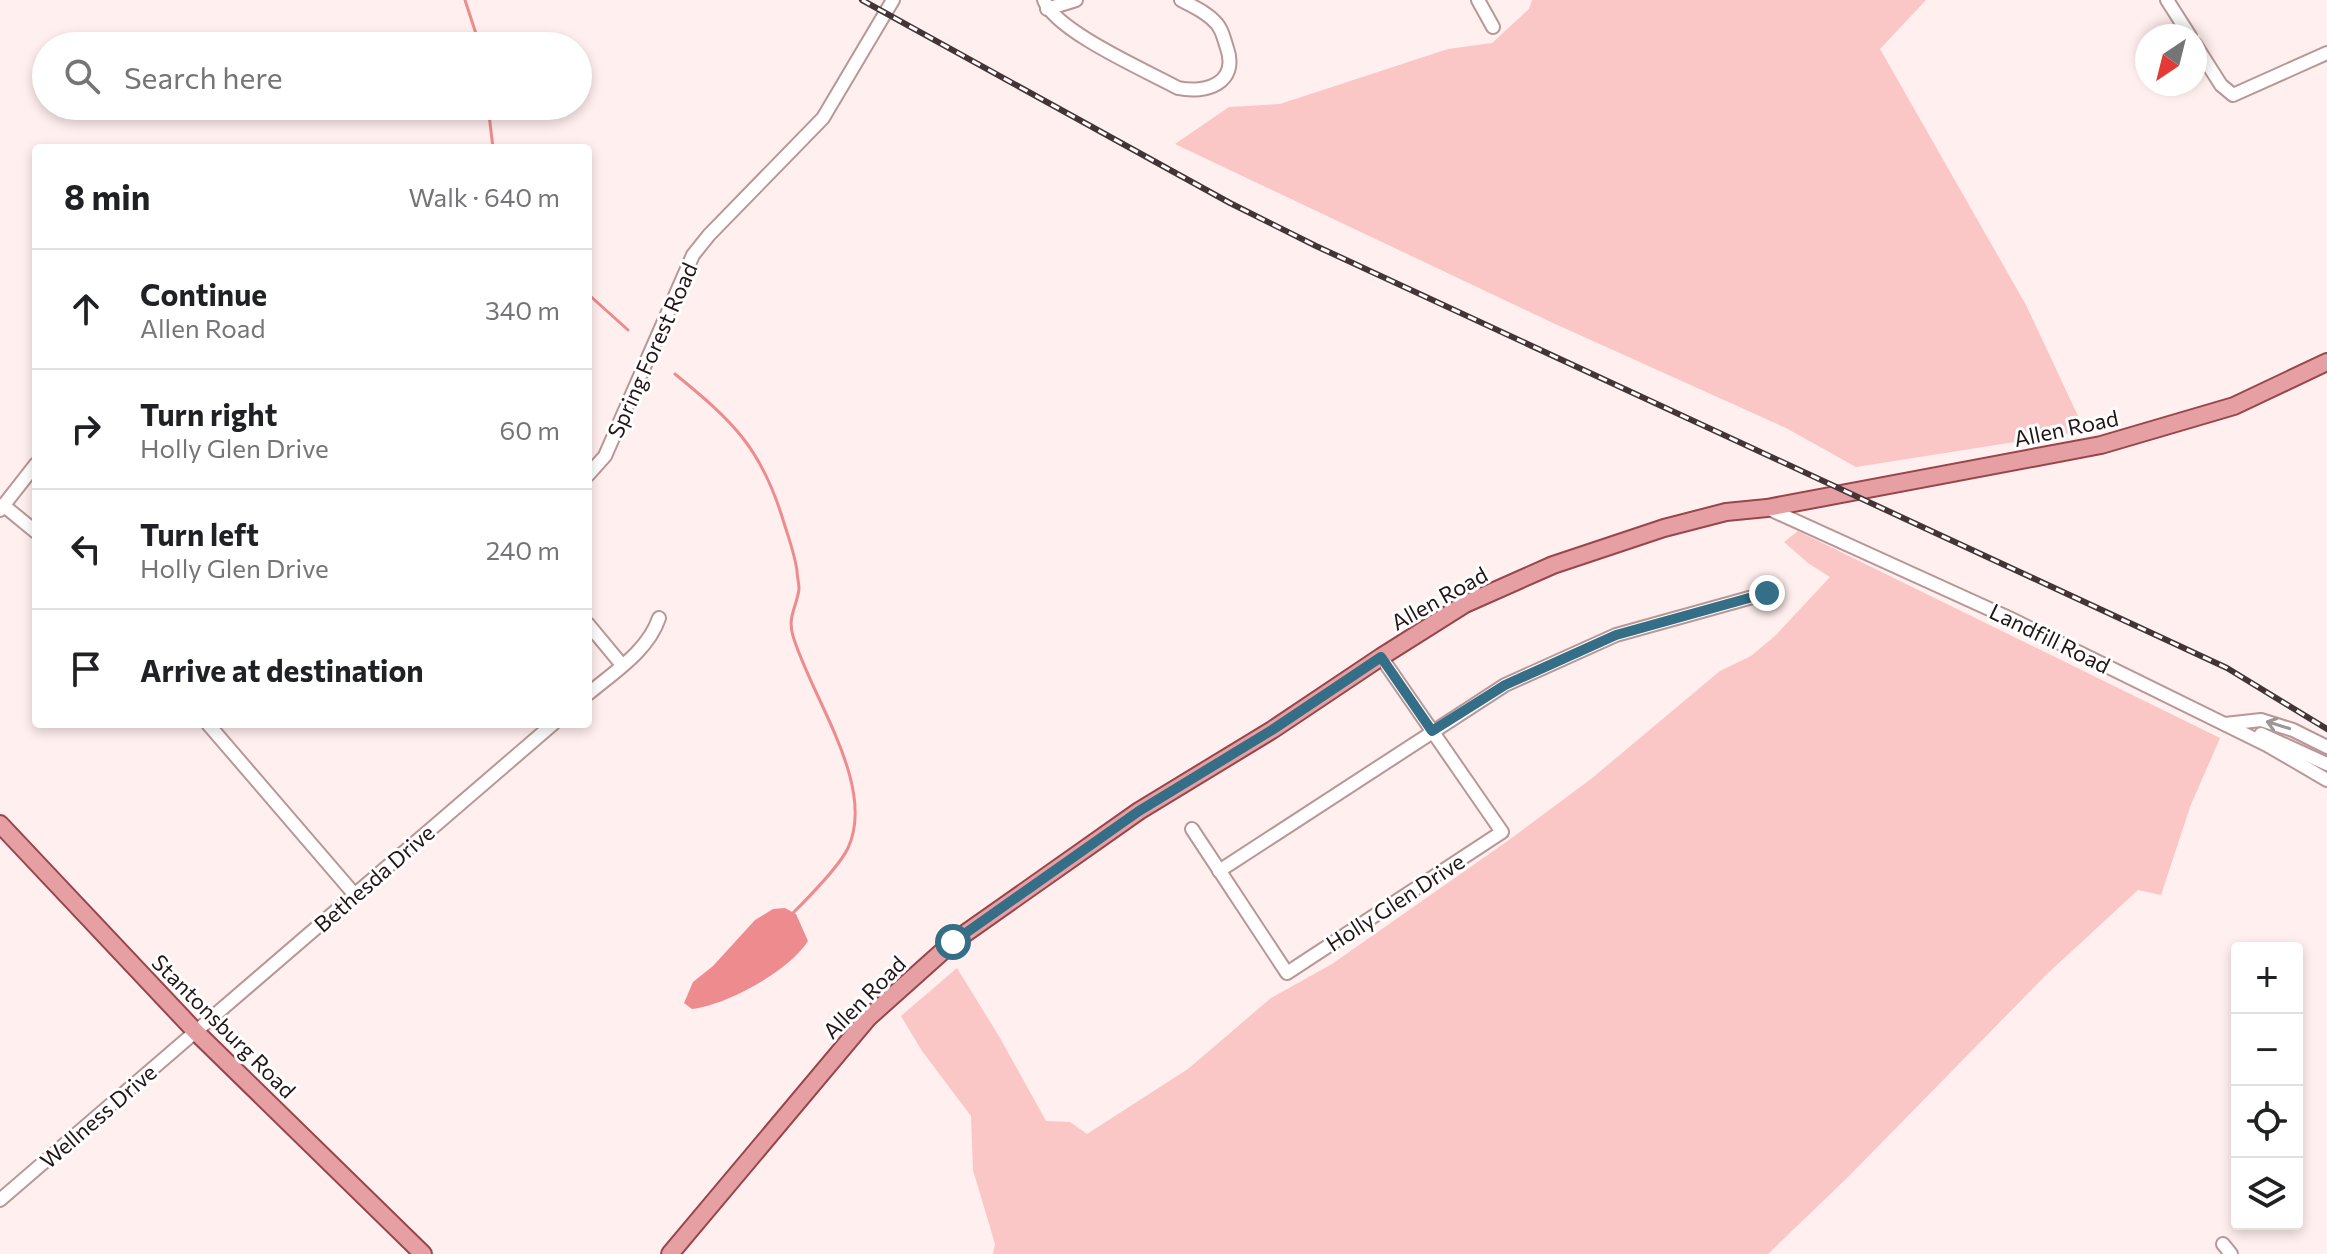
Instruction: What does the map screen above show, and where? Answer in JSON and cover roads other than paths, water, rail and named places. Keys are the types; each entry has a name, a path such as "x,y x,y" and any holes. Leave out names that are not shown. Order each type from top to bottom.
{"main road":[{"name":"Allen Road","path":"670,1254 868,1018 953,942 1139,811 1272,730 1465,604 1553,565 1664,528 1726,512 1767,508 2101,445 2234,406 2327,362"},
{"name":"Stantonsburg Road","path":"0,824 196,1032 423,1254"}],"street":[{"name":"Spring Forest Road","path":"592,471 605,456 693,255 823,118 893,0"},
{"path":"1046,4 1076,0"},
{"path":"1046,4 1066,27 1178,88 1196,91 1221,82 1228,71 1230,58 1220,28 1209,16 1181,0"},
{"path":"1478,0 1493,27"},
{"path":"2167,0 2182,24"},
{"path":"2207,63 2221,85 2233,95 2327,53"},
{"path":"32,469 2,508 32,529"},
{"name":"Landfill Road","path":"1767,508 2230,723 2327,780"},
{"path":"1219,871 1505,685 1616,635 1767,593"},
{"path":"592,691 654,634 659,618"},
{"path":"592,629 622,665"},
{"name":"Holly Glen Drive","path":"1192,829 1287,973 1502,832 1381,657"},
{"path":"2230,723 2261,720 2293,730 2327,747"},
{"path":"2230,723 2327,767"},
{"path":"211,728 355,895"},
{"name":"Bethesda Drive","path":"196,1032 548,728"},
{"name":"Wellness Drive","path":"0,1200 196,1032"}],"waterway":[{"path":"465,0 475,32"},
{"path":"490,120 493,144"},
{"path":"592,298 628,330"},
{"path":"675,374 730,423 766,475 792,547 797,571 799,589 791,629 838,742 854,797 855,824 844,856 793,913"}],"railway":[{"path":"862,0 1230,203 1316,246 2227,668 2327,729"}]}
